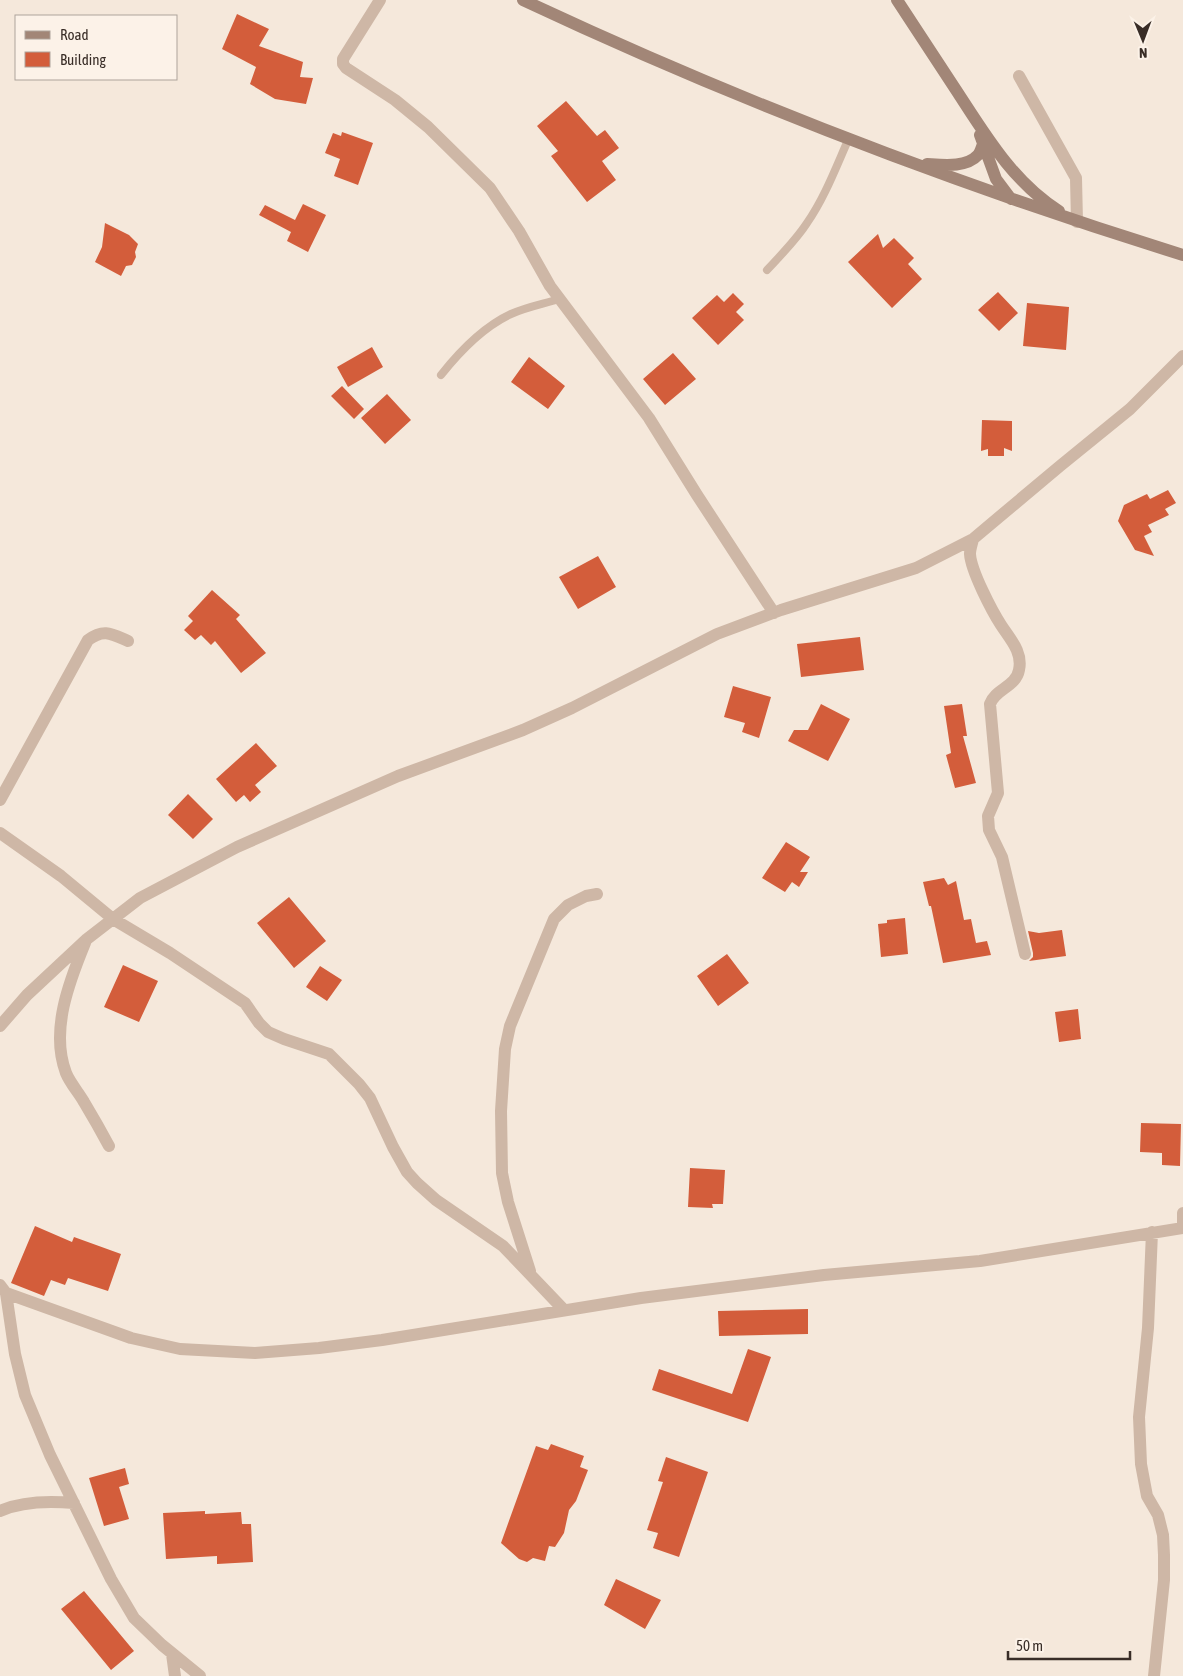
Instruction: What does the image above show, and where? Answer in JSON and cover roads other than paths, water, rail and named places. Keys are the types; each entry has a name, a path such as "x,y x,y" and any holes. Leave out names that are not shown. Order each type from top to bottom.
{"main road":[{"path":"523,0 716,86 848,138 1077,222 1183,255"},
{"path":"897,0 974,118 1022,182 1046,202 1077,222"},
{"path":"974,118 996,179 1012,199"},
{"path":"918,164 946,165 966,163 978,155 983,144"}],"street":[{"path":"380,0 343,59 343,64 346,68 395,100 428,127 490,188 519,231 550,286 649,418 696,495 774,613"},
{"path":"1019,76 1076,178 1078,196 1077,222"},
{"path":"0,1026 27,995 87,938 113,918 140,898 237,847 398,776 523,730 572,708 717,634 774,613 916,568 973,539 1130,409 1183,356"},
{"path":"973,539 970,553 974,571 1000,623 1015,645 1020,658 1019,671 1014,681 992,697 990,704 998,793 988,816 989,830 1002,857 1025,954"},
{"path":"0,800 88,640 95,634 102,632 128,641"},
{"path":"0,833 61,876 113,918 245,1003 268,1032 328,1054 340,1064 360,1084 370,1098 393,1147 407,1172 417,1183 452,1212 503,1246 564,1310"},
{"path":"531,1276 508,1202 502,1173 501,1111 505,1049 515,1013 554,919 568,905 586,896 597,894"},
{"path":"87,938 70,981 63,1007 60,1039 62,1057 67,1074 109,1146"},
{"path":"3,1289 131,1338 180,1349 256,1353 382,1340 641,1298 824,1275 980,1261 1183,1228 1183,1213"},
{"path":"1152,1232 1148,1328 1139,1417 1141,1464 1147,1496 1158,1515 1163,1535 1164,1580 1154,1676"},
{"path":"3,1289 25,1395 50,1455 111,1579 134,1618 172,1654 200,1676"},
{"path":"0,1511 15,1506 38,1503 74,1502"},
{"path":"172,1654 175,1676"}],"lane":[{"path":"767,270 789,247 808,221 827,186 848,138"},
{"path":"441,375 465,347 494,324 511,314 559,299"}]}
